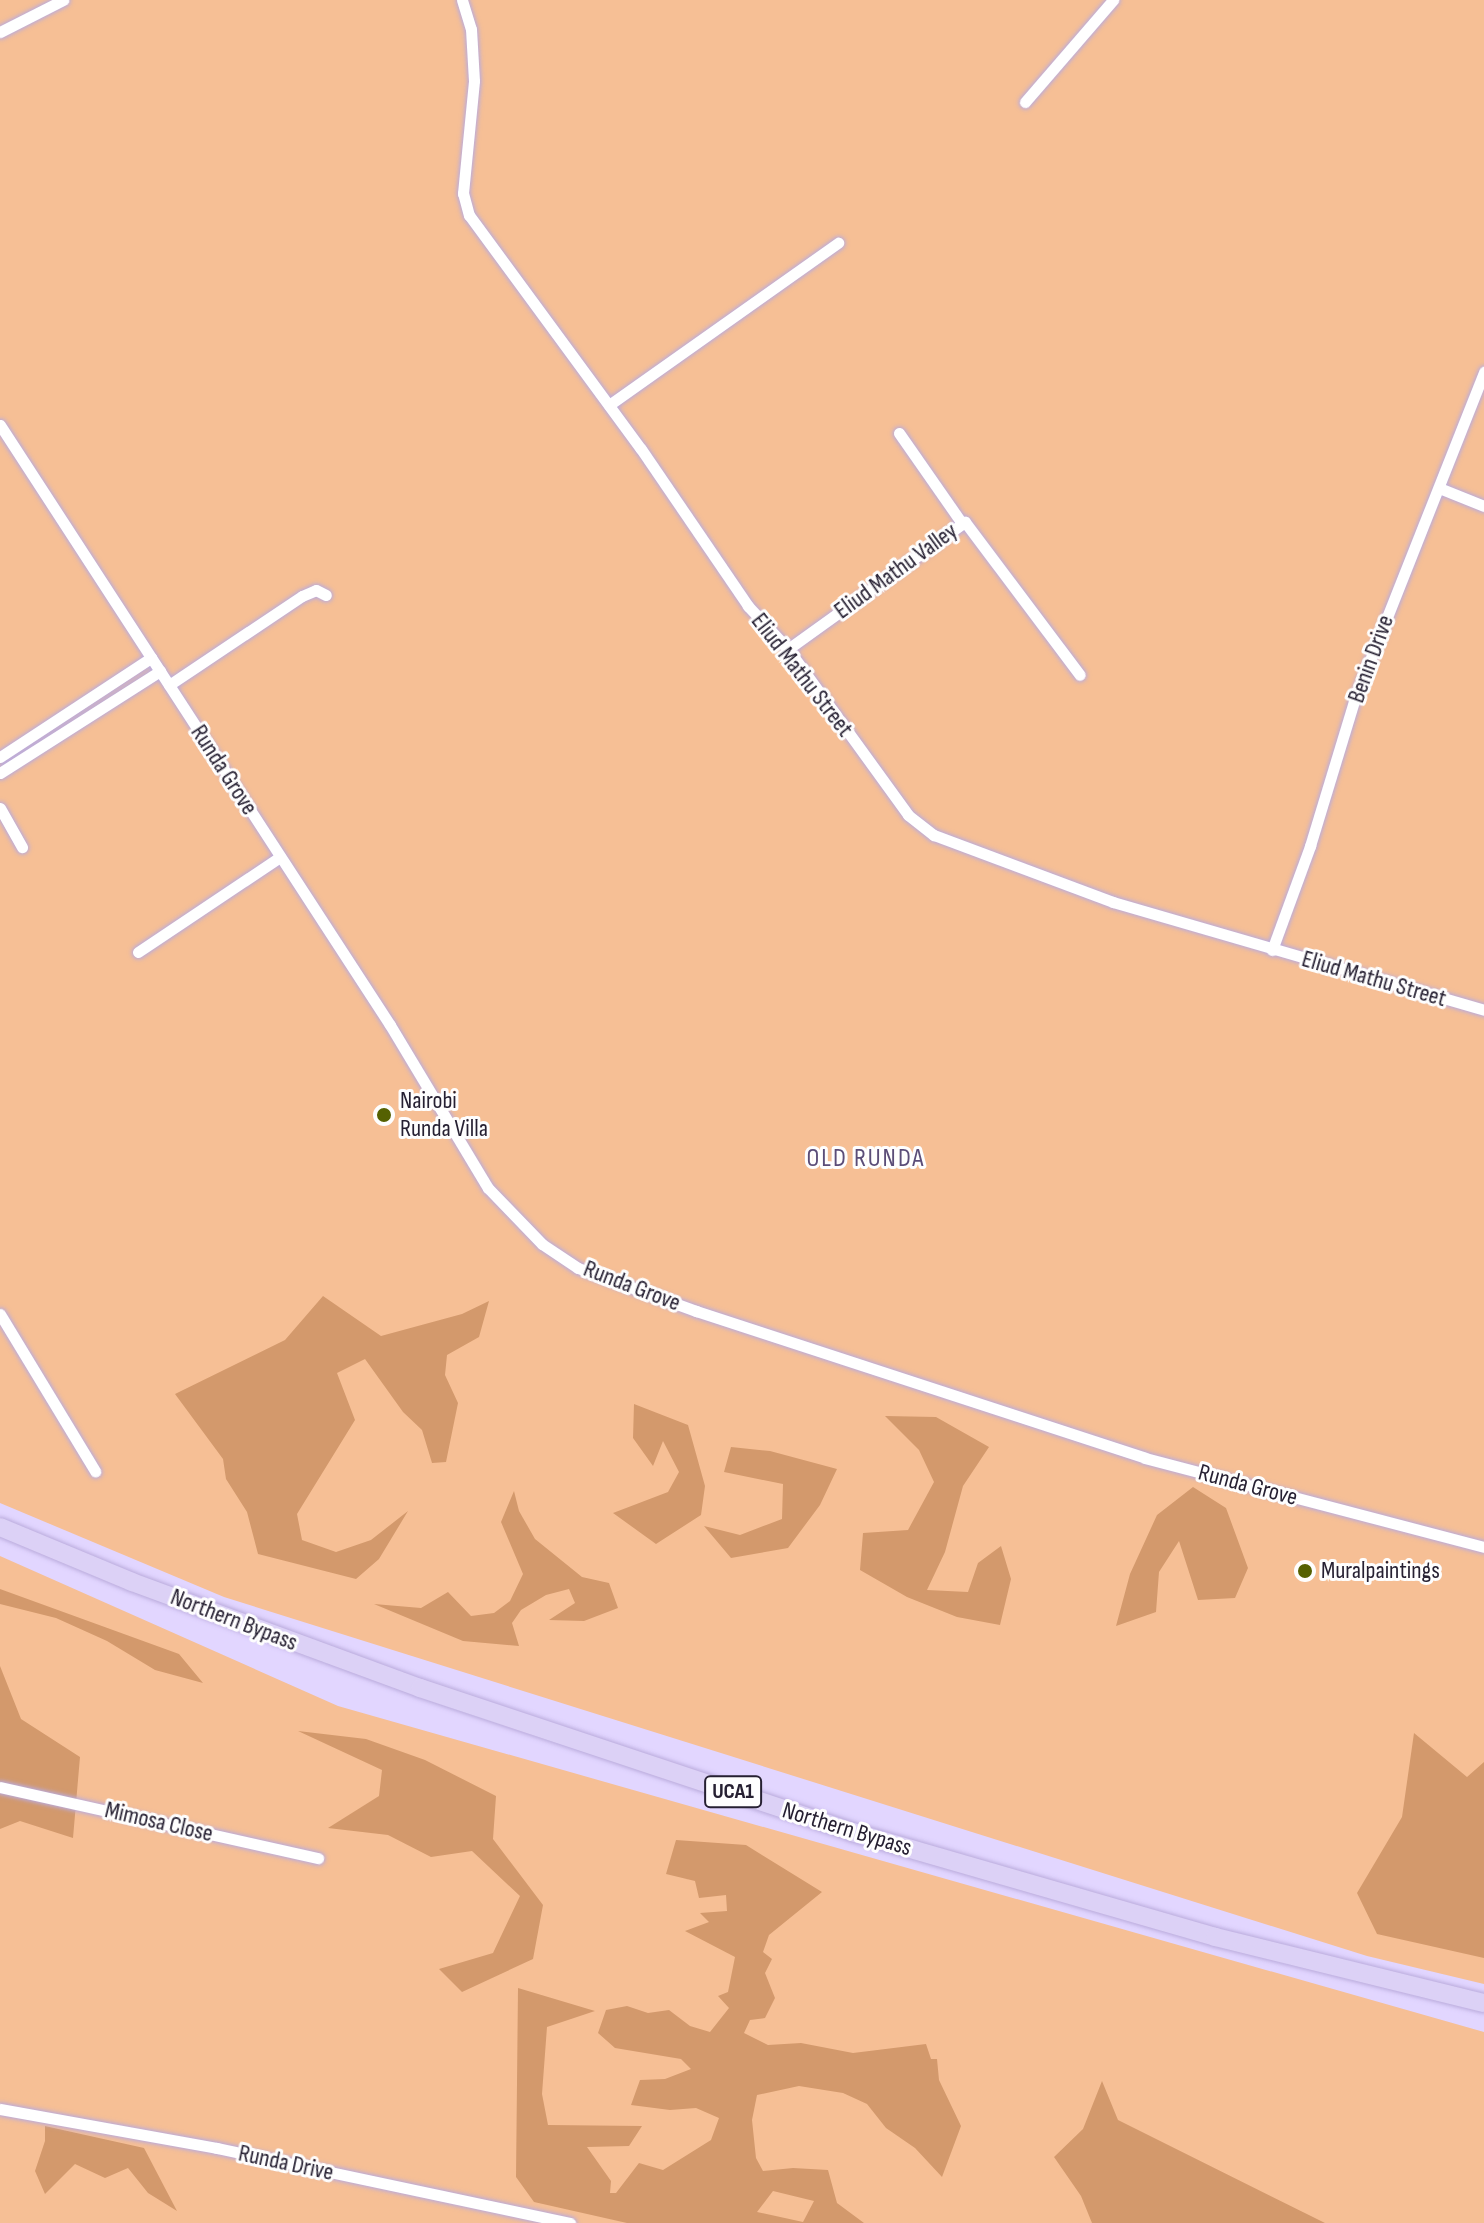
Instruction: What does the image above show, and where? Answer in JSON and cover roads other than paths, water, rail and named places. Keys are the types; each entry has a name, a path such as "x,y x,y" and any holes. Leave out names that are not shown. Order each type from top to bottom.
{"main road":[{"name":"Northern Bypass","path":"0,1527 132,1582 420,1688 852,1832 1215,1937 1484,2003"}],"street":[{"path":"0,32 63,0"},
{"name":"Eliud Mathu Street","path":"462,0 471,29 474,81 463,193 469,215 609,405 748,606 788,649 908,815 934,835 1113,902 1484,1010"},
{"path":"1025,102 1113,0"},
{"path":"609,405 838,243"},
{"name":"Benin Drive","path":"1272,950 1310,846 1355,698 1484,372"},
{"name":"Runda Grove","path":"0,425 390,1025 488,1188 542,1244 578,1268 696,1311 1145,1458 1484,1547"},
{"path":"899,433 961,522"},
{"path":"1439,488 1484,506"},
{"name":"Eliud Mathu Valley","path":"788,649 961,522 967,522 1080,675"},
{"path":"169,685 302,596 316,590 326,595"},
{"path":"0,757 151,658"},
{"path":"0,773 160,671"},
{"path":"0,808 22,847"},
{"path":"138,952 280,857"},
{"path":"0,1314 95,1471"},
{"name":"Mimosa Close","path":"0,1787 318,1858"},
{"name":"Runda Drive","path":"0,2109 223,2149 570,2223"}],"place":[{"name":"Nairobi Runda Villa","path":"384,1115"},
{"name":"Muralpaintings","path":"1305,1571"}],"district":[{"name":"OLD RUNDA","path":"866,1159"}]}
